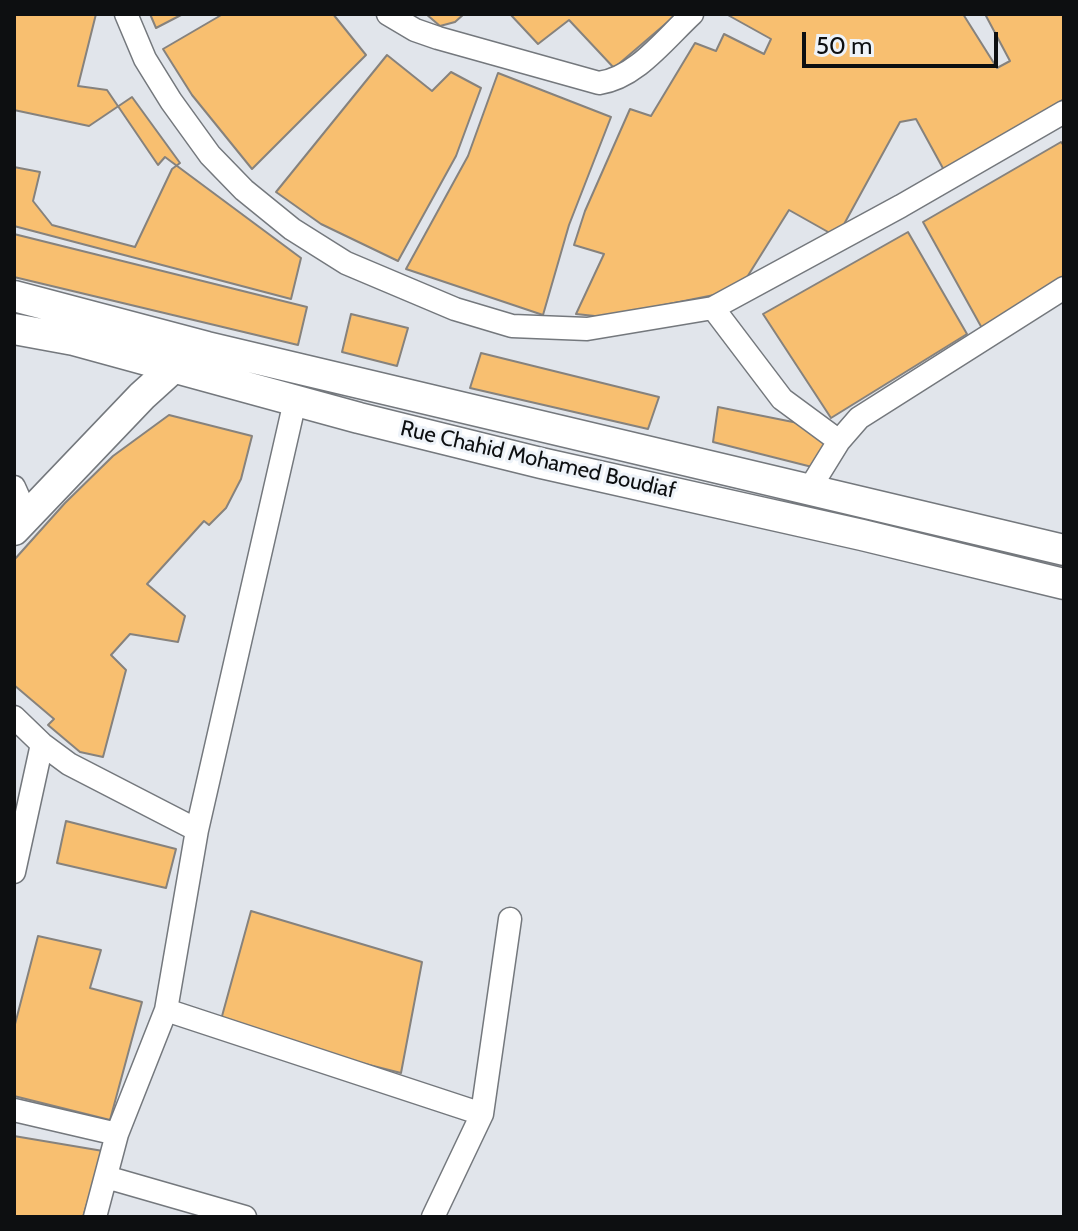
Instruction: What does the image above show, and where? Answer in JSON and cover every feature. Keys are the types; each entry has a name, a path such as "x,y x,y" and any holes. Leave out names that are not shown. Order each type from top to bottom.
{"main road":[{"name":"Rue Chahid Mohamed Boudiaf","path":"14,296 207,347 1064,550"},
{"name":"Rue Chahid Mohamed Boudiaf","path":"14,329 61,337 295,401 541,463 1064,584"},
{"path":"20,523 174,367"}],"street":[{"path":"126,14 145,59 210,155 244,190 292,229 346,263 455,309 512,326 587,329 713,308 901,206 1064,112"},
{"path":"388,14 404,25 438,38 599,83 619,78 641,62 692,14"},
{"path":"810,488 839,441 859,418 1064,288"},
{"path":"713,308 782,399 839,441"},
{"path":"95,1217 117,1134 166,1010 197,830 295,401"},
{"path":"14,487 20,523"},
{"path":"14,717 69,764 197,830"},
{"path":"14,872 42,744"},
{"path":"433,1217 482,1114 510,919"},
{"path":"166,1010 482,1114"},
{"path":"14,1110 117,1134"},
{"path":"106,1177 245,1217"}],"building":[{"path":"14,14 96,14 78,86 107,90 158,165 165,157 301,258 291,299 14,226"},
{"path":"150,14 183,14 156,28"},
{"path":"223,14 333,14 366,55 252,169 192,95 163,49"},
{"path":"426,14 464,14 455,22 440,26"},
{"path":"510,14 677,14 614,68 569,20 538,44"},
{"path":"726,14 963,14 997,68 1010,61 985,14 1064,14 1064,99 945,172 916,119 900,122 837,237 789,210 739,290 604,317 576,314 604,254 574,245 585,211 630,109 651,116 695,43 716,51 724,34 764,54 771,39"},
{"path":"387,55 432,91 451,72 481,88 456,156 398,261 321,224 276,192"},
{"path":"498,73 611,117 569,225 543,315 406,269 468,156"},
{"path":"132,97 180,163 172,169 135,247 52,225 33,201 40,172 14,167 14,110 89,126"},
{"path":"1061,142 1064,146 1064,279 983,330 923,222"},
{"path":"908,232 967,334 831,418 763,314"},
{"path":"14,234 307,307 298,345 14,277"},
{"path":"351,314 408,328 397,366 342,352"},
{"path":"481,353 659,397 648,429 470,388"},
{"path":"718,407 798,423 814,436 827,440 820,469 713,442"},
{"path":"169,415 252,436 241,479 226,508 209,525 204,521 147,584 185,616 178,642 130,634 111,655 126,670 103,757 80,752 48,725 54,719 14,685 14,560 113,456"},
{"path":"66,821 176,849 166,888 57,863"},
{"path":"251,911 422,962 401,1073 219,1027"},
{"path":"38,936 101,950 90,988 142,1002 110,1120 14,1096 14,1028"},
{"path":"14,1136 103,1151 83,1217 14,1217"}]}
